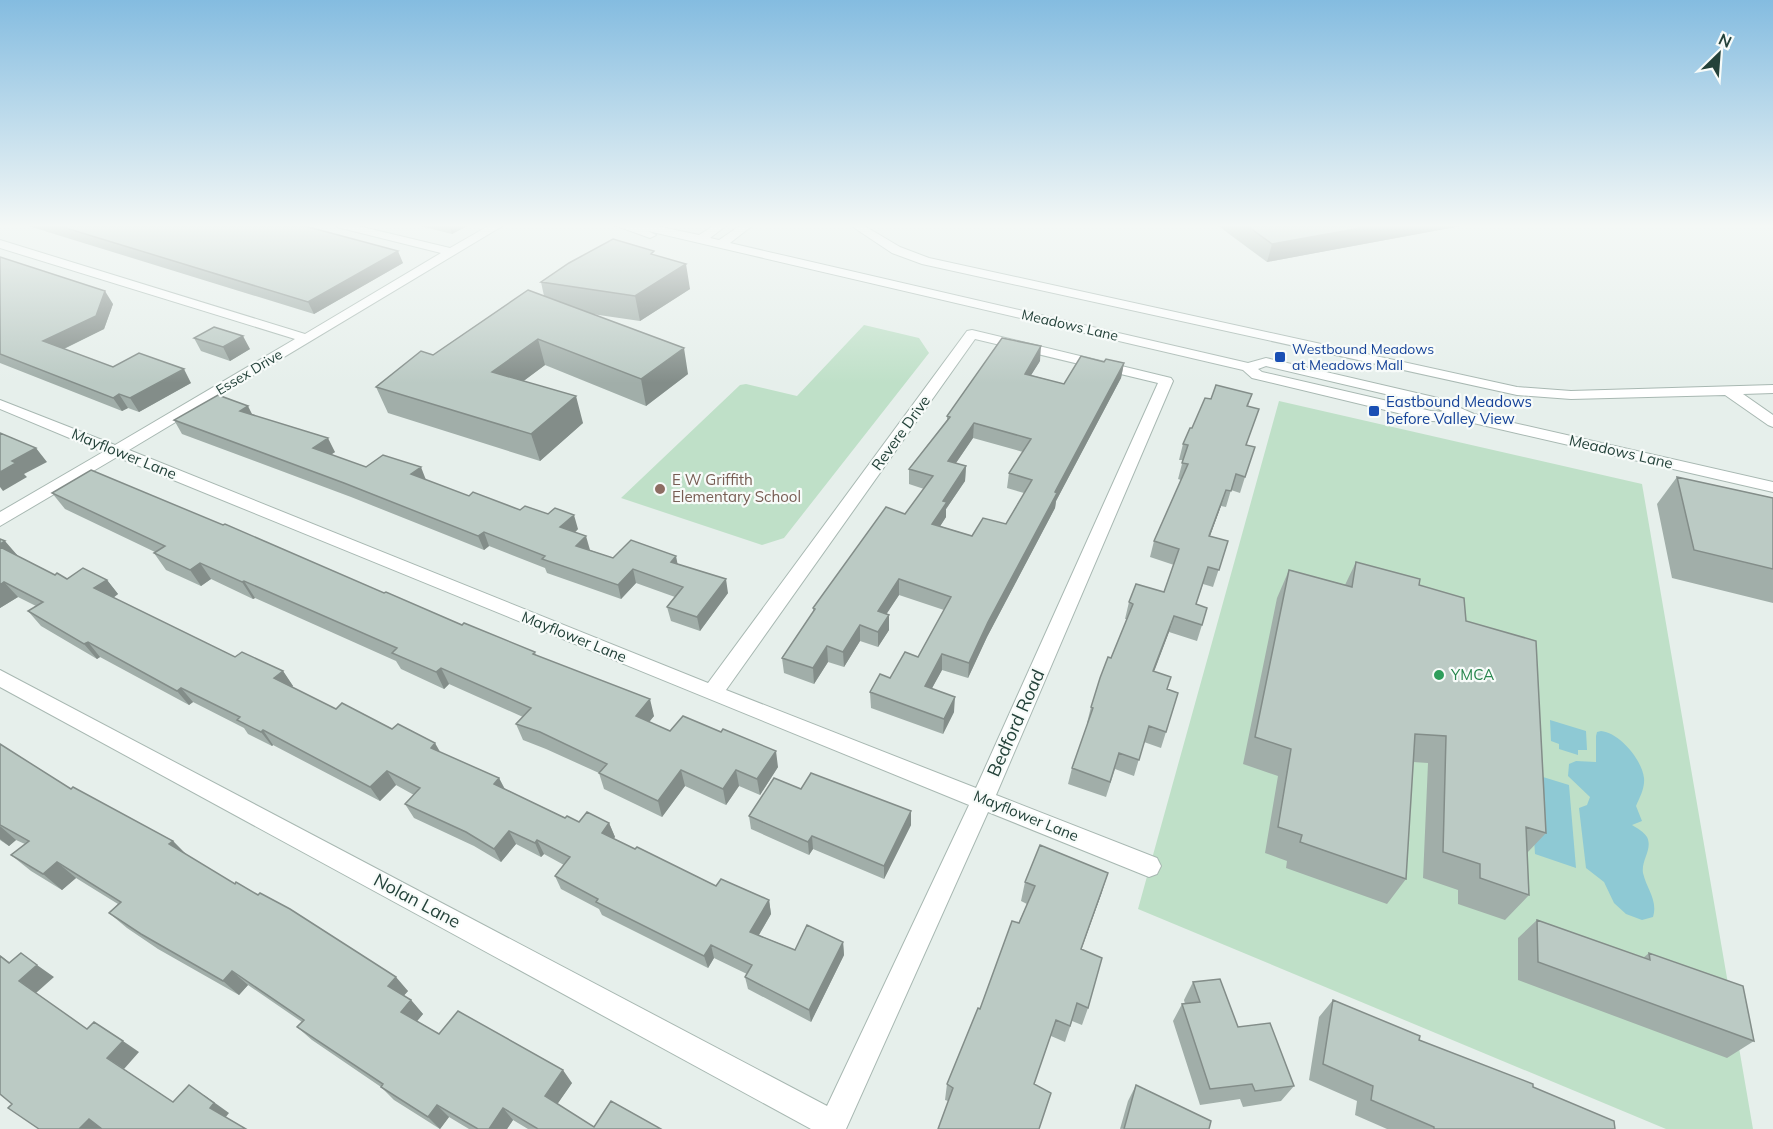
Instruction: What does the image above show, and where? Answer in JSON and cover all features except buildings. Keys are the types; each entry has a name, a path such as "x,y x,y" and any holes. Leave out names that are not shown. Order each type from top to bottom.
{"street":[{"path":"109,278 305,338"},
{"name":"Essex Drive","path":"0,520 407,278"},
{"name":"Meadows Lane","path":"869,278 1248,367 1257,375 1431,416 1469,417 1773,487"},
{"path":"1002,278 1518,391 1571,395 1729,391 1769,393"},
{"name":"Revere Drive","path":"712,693 972,334 1167,381"},
{"name":"Bedford Road","path":"832,1127 983,798 1167,381"},
{"path":"1729,391 1773,422"},
{"name":"Mayflower Lane","path":"0,404 712,693 983,798 1149,866"},
{"name":"Nolan Lane","path":"0,678 832,1127"}],"green space":[{"path":"864,325 919,338 929,353 784,538 762,545 621,498 740,385 746,384 797,396"},
{"name":"YMCA","path":"1279,401 1642,484 1753,1129 1666,1129 1138,909"}],"water":[{"path":"1550,720 1586,731 1587,750 1578,750 1578,755 1559,749 1559,744 1551,741"},
{"path":"1601,731 1615,737 1629,748 1639,763 1644,778 1643,789 1636,806 1642,821 1632,825 1647,837 1649,846 1643,873 1653,900 1654,911 1653,917 1642,920 1626,914 1614,903 1604,882 1586,868 1579,808 1587,805 1590,797 1568,776 1569,764 1576,761 1596,762 1596,736 1597,732"},
{"path":"1530,773 1569,785 1576,868 1535,854"}],"place":[{"name":"Westbound Meadows at Meadows Mall","path":"1280,357"},
{"name":"Eastbound Meadows before Valley View","path":"1374,411"},
{"name":"E W Griffith Elementary School","path":"660,489"},
{"name":"YMCA","path":"1439,675"}]}
